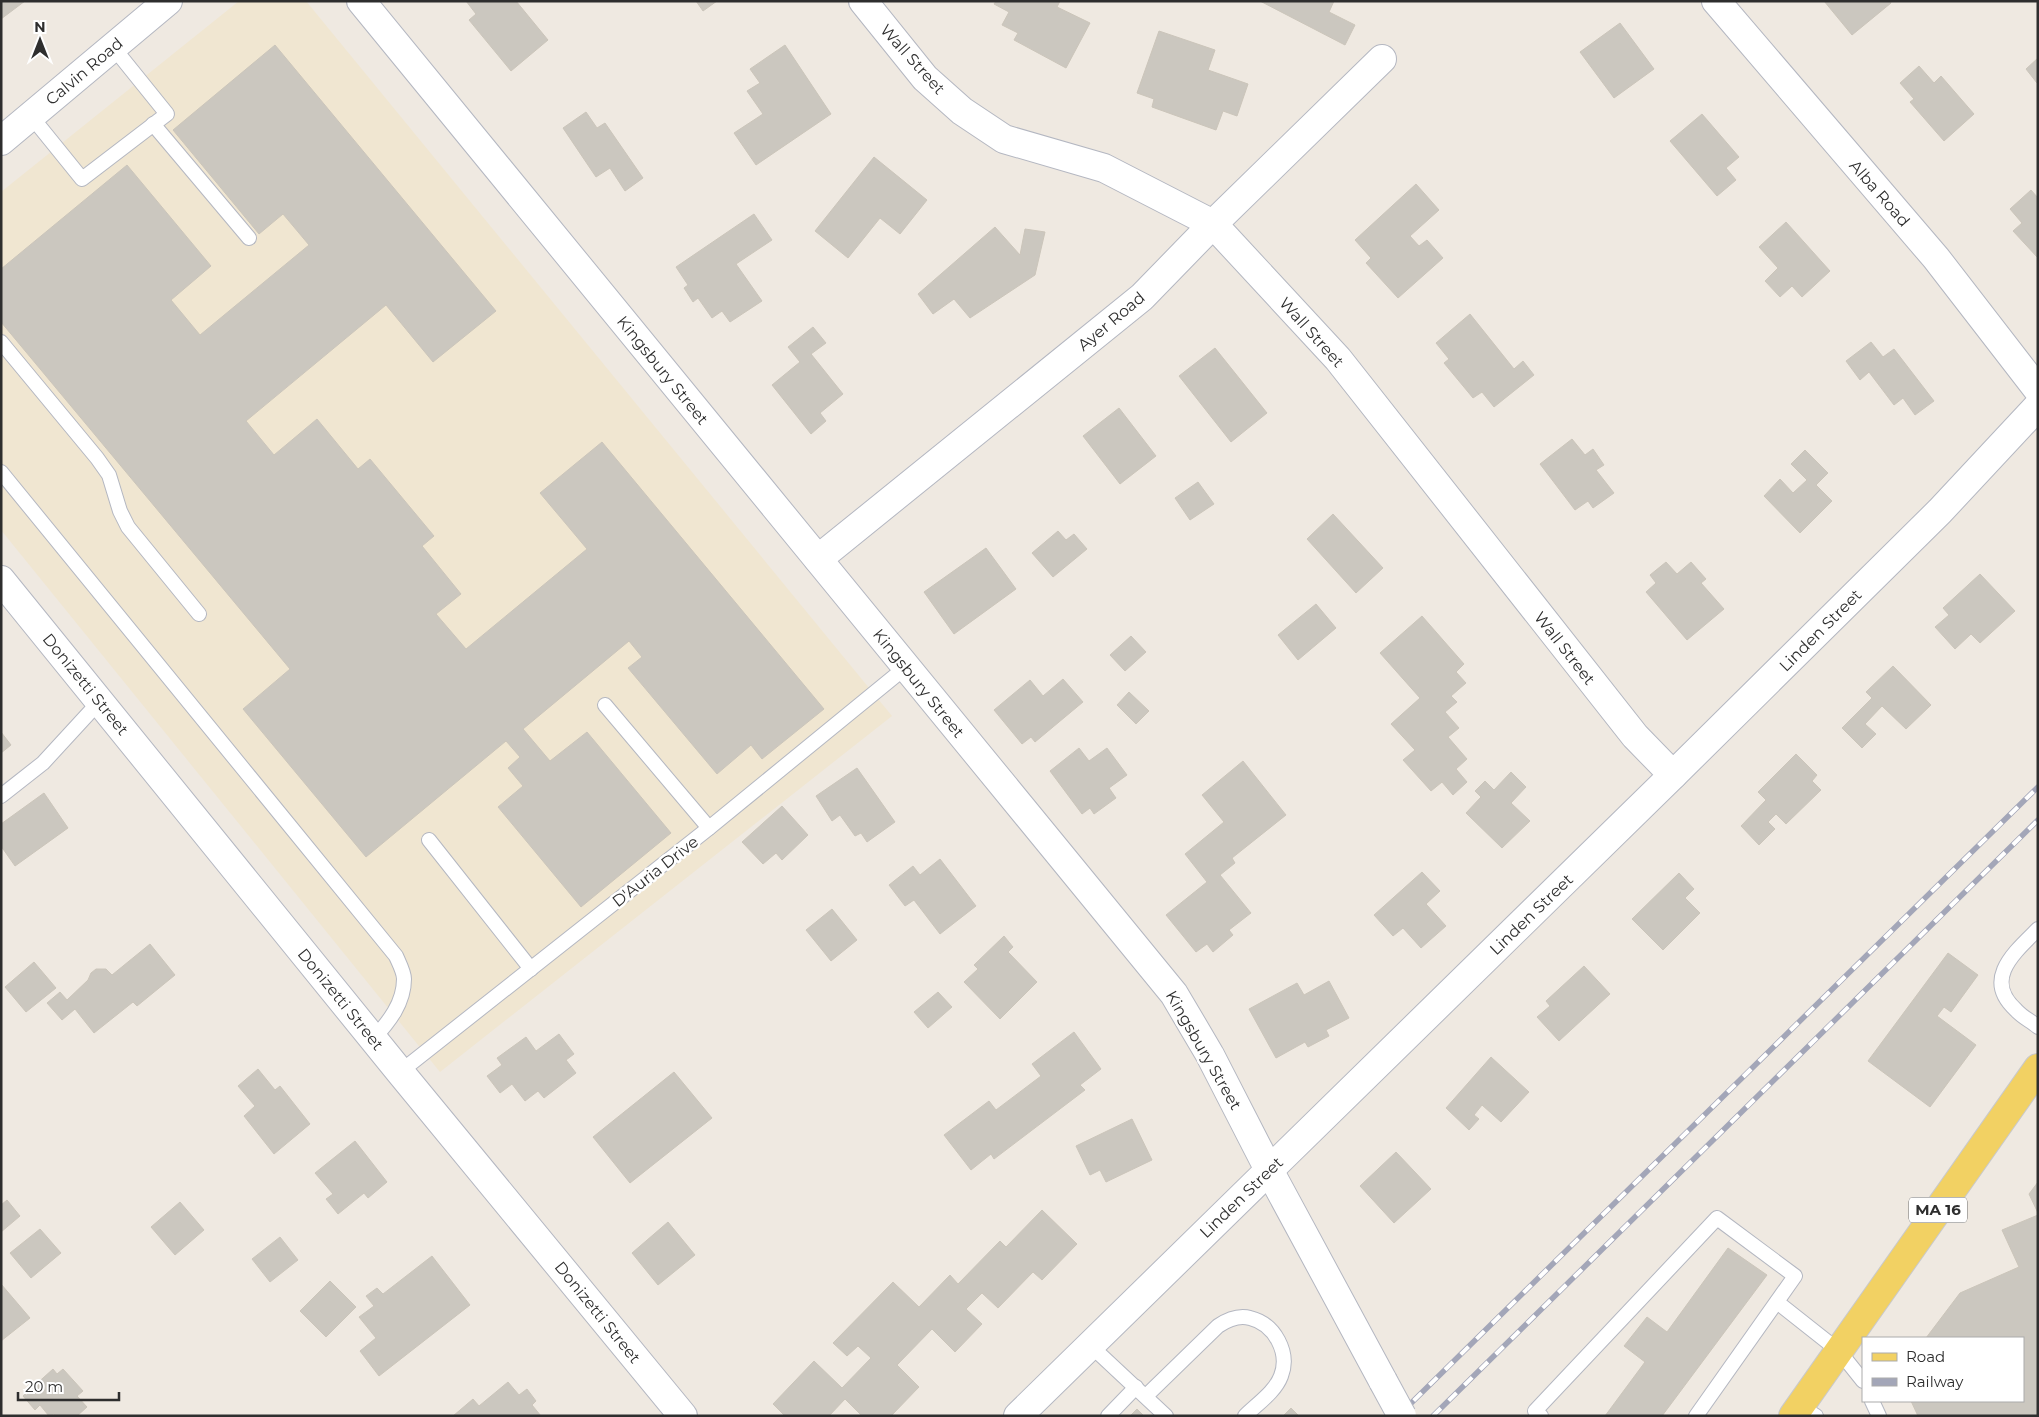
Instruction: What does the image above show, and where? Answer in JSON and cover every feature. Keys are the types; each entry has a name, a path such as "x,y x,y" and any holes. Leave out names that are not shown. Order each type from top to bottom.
{"main road":[{"name":"MA 16","path":"1803,1412 1839,1351 2038,1068"}],"street":[{"name":"Calvin Road","path":"1,141 168,1"},
{"name":"Kingsbury Street","path":"361,1 1174,994 1203,1042 1269,1170 1402,1416"},
{"name":"Wall Street","path":"863,1 925,78 962,111 1004,139 1104,168 1213,224 1338,359 1635,736 1672,776"},
{"name":"Alba Road","path":"1716,1 1936,258 2038,390"},
{"name":"Ayer Road","path":"818,559 1142,297 1213,224 1382,59"},
{"name":"Linden Street","path":"1018,1416 1940,511 2038,406"},
{"name":"Donizetti Street","path":"1,580 400,1072 683,1416"}],"lane":[{"path":"31,116 82,179 167,114 113,46"},
{"path":"153,124 249,238"},
{"path":"1,342 97,458 109,476 120,512 128,527 199,614"},
{"path":"1,472 396,956 404,978 400,1000 388,1023 374,1039"},
{"name":"D'Auria Drive","path":"400,1072 709,828 906,667"},
{"path":"1,796 43,763 100,701"},
{"path":"605,705 709,828"},
{"path":"429,840 531,969"},
{"path":"2038,929 2008,958 2001,976 2004,994 2015,1010 2038,1027"},
{"path":"1536,1414 1717,1218 1795,1276 1696,1416"},
{"path":"1777,1302 1839,1351 1862,1380"},
{"path":"1108,1416 1141,1392 1218,1326 1227,1320 1250,1318 1262,1324 1280,1341 1283,1364 1282,1376 1276,1386 1245,1416"},
{"path":"1090,1344 1166,1416"},
{"path":"1872,1402 1879,1416"}],"shaded area":[{"path":"239,1 306,1 892,716 440,1072 1,530 1,192"}],"building":[{"path":"1,1 25,1 1,19"},
{"path":"466,1 516,1 548,40 511,71 469,20 476,14"},
{"path":"696,1 717,1 703,11"},
{"path":"996,1 1060,1 1057,7 1090,23 1066,68 1014,40 1018,33 1002,25 1009,12 994,4"},
{"path":"1260,1 1334,1 1329,12 1355,25 1345,45"},
{"path":"1824,1 1890,1 1891,3 1852,35"},
{"path":"1620,23 1654,69 1614,98 1580,52"},
{"path":"1159,31 1215,50 1208,70 1248,84 1237,116 1223,111 1216,130 1152,107 1154,99 1137,93"},
{"path":"275,45 496,311 433,362 386,305 246,421 274,455 317,419 358,469 370,459 434,536 422,546 461,594 436,614 466,649 587,549 540,493 602,442 824,709 762,759 751,745 717,774 628,668 642,657 629,641 523,729 550,761 587,732 671,833 581,907 498,807 523,786 508,768 520,757 506,741 366,857 243,709 290,669 1,322 1,269 127,165 211,266 171,300 200,335 309,245 283,214 259,234 173,130"},
{"path":"785,45 831,114 756,165 734,133 763,114 747,91 760,83 750,69"},
{"path":"2038,58 2038,82 2037,83 2026,69"},
{"path":"1919,66 1934,83 1941,76 1974,114 1944,141 1910,102 1914,99 1900,83"},
{"path":"586,112 597,128 605,123 643,178 625,191 610,168 596,177 563,128"},
{"path":"1702,114 1739,157 1726,168 1736,180 1717,196 1670,141"},
{"path":"874,157 927,200 900,234 880,218 848,258 815,231"},
{"path":"1416,184 1439,210 1410,236 1419,246 1427,240 1443,258 1398,298 1366,263 1371,258 1355,240"},
{"path":"2031,190 2038,198 2038,258 2013,231 2022,223 2010,209"},
{"path":"754,214 772,240 736,264 762,301 730,322 722,311 712,318 698,298 693,302 684,288 688,285 676,267"},
{"path":"1786,222 1830,271 1802,297 1792,286 1780,297 1765,281 1778,268 1759,247"},
{"path":"995,227 1020,255 1025,229 1045,232 1035,275 970,318 954,299 933,314 918,294"},
{"path":"1470,314 1514,369 1523,361 1534,375 1494,407 1482,392 1473,398 1444,363 1449,359 1436,343"},
{"path":"813,327 826,343 811,354 843,394 820,413 826,421 811,434 772,385 800,362 788,347"},
{"path":"1871,342 1883,357 1894,349 1934,401 1915,415 1903,398 1894,405 1869,372 1860,380 1846,361"},
{"path":"1215,348 1267,413 1231,442 1179,376"},
{"path":"1119,408 1156,456 1120,484 1083,436"},
{"path":"1572,439 1585,455 1593,449 1604,465 1596,470 1614,493 1593,508 1588,501 1575,510 1540,464"},
{"path":"1805,450 1828,473 1816,485 1832,501 1800,533 1764,496 1780,479 1793,493 1807,480 1791,464"},
{"path":"1198,482 1214,504 1190,520 1175,498"},
{"path":"1333,514 1383,568 1356,593 1307,539"},
{"path":"1058,531 1066,540 1074,534 1087,549 1053,577 1032,553"},
{"path":"986,548 1016,589 954,634 924,592"},
{"path":"1666,562 1677,574 1691,562 1706,579 1701,583 1724,609 1687,640 1646,592 1656,583 1650,575"},
{"path":"1980,574 2015,611 1980,643 1971,634 1955,649 1935,627 1949,615 1943,608"},
{"path":"1316,604 1336,628 1298,660 1278,635"},
{"path":"1422,616 1464,664 1456,672 1466,683 1451,696 1457,702 1445,712 1459,728 1448,737 1467,759 1456,769 1467,782 1453,795 1442,782 1431,791 1403,760 1415,750 1391,724 1420,698 1380,653"},
{"path":"1131,636 1146,652 1125,671 1110,655"},
{"path":"1893,666 1931,705 1906,729 1882,706 1865,724 1876,734 1862,748 1842,728 1872,698 1866,692"},
{"path":"1063,679 1083,702 1035,742 1031,737 1022,744 994,710 1030,680 1043,696"},
{"path":"1129,692 1149,711 1136,724 1117,705"},
{"path":"1,732 11,745 1,753"},
{"path":"1079,748 1089,761 1107,748 1127,775 1109,788 1116,798 1094,814 1090,808 1082,814 1050,771"},
{"path":"1796,754 1817,775 1812,781 1821,790 1786,824 1776,814 1768,822 1775,829 1759,845 1741,826 1766,800 1758,792"},
{"path":"1243,761 1286,815 1232,858 1235,863 1220,875 1251,913 1229,930 1233,935 1213,952 1207,944 1196,952 1166,915 1207,882 1185,854 1224,822 1202,795"},
{"path":"857,768 895,822 867,842 861,833 855,836 840,815 832,821 816,796"},
{"path":"1511,772 1526,787 1511,803 1530,821 1502,848 1466,813 1481,797 1475,791 1485,781 1494,790"},
{"path":"44,793 68,828 15,866 1,846 1,824"},
{"path":"782,806 808,835 782,860 776,853 763,864 742,842"},
{"path":"940,859 976,906 940,934 914,900 905,906 889,885 913,866 920,875"},
{"path":"1422,872 1440,891 1426,904 1446,926 1421,948 1403,928 1393,936 1374,915"},
{"path":"1679,873 1694,889 1685,898 1700,913 1663,950 1632,919"},
{"path":"832,909 857,940 831,961 806,930"},
{"path":"1004,936 1013,947 1008,952 1037,982 1000,1019 964,982 978,969 974,965"},
{"path":"150,944 175,975 137,1006 133,1002 94,1033 75,1009 62,1020 47,1003 60,992 67,1000 88,980 91,973 96,969 106,969 112,975"},
{"path":"1948,953 1978,975 1951,1012 1944,1007 1937,1016 1976,1045 1930,1107 1868,1061"},
{"path":"34,962 56,988 26,1012 5,987"},
{"path":"1584,966 1610,994 1559,1041 1537,1017 1550,1006 1546,1001"},
{"path":"1329,981 1349,1018 1326,1030 1329,1036 1308,1047 1305,1042 1276,1058 1249,1009 1297,983 1304,995"},
{"path":"938,992 952,1007 928,1028 914,1012"},
{"path":"1074,1032 1101,1069 1080,1085 1085,1090 994,1159 991,1154 971,1170 944,1135 989,1101 996,1110 1041,1076 1032,1064"},
{"path":"559,1034 574,1054 566,1060 576,1073 544,1098 538,1091 525,1101 512,1084 500,1093 487,1076 502,1065 497,1058 526,1037 536,1051"},
{"path":"1491,1057 1529,1092 1501,1122 1482,1105 1474,1115 1479,1119 1469,1130 1446,1108"},
{"path":"258,1069 275,1090 280,1086 310,1124 274,1154 244,1116 255,1106 238,1086"},
{"path":"674,1072 712,1118 630,1183 593,1137"},
{"path":"1132,1119 1152,1160 1106,1182 1100,1170 1090,1175 1076,1146"},
{"path":"355,1141 387,1182 368,1198 364,1193 338,1214 326,1199 333,1194 315,1173"},
{"path":"1396,1152 1431,1189 1394,1223 1360,1186"},
{"path":"2038,1182 2038,1213 2029,1194"},
{"path":"7,1200 20,1216 1,1232 1,1205"},
{"path":"180,1202 204,1230 175,1255 151,1227"},
{"path":"1042,1210 1077,1244 1042,1280 1033,1272 998,1308 982,1293 966,1309 982,1324 955,1352 932,1329 897,1365 919,1387 891,1416 862,1416 845,1399 829,1416 785,1416 773,1404 814,1361 842,1388 871,1358 858,1346 847,1356 833,1343 893,1282 919,1307 950,1275 958,1284 1000,1241 1006,1247"},
{"path":"2038,1215 2038,1416 1918,1416 1911,1402 2024,1402 2024,1337 1927,1337 1960,1293 2019,1267 2002,1230"},
{"path":"668,1222 695,1255 658,1285 632,1253"},
{"path":"40,1229 61,1253 31,1278 10,1253"},
{"path":"280,1237 298,1260 270,1282 252,1259"},
{"path":"1728,1248 1767,1275 1662,1416 1605,1416 1645,1362 1624,1346 1647,1317 1667,1332"},
{"path":"432,1256 470,1305 379,1376 360,1351 376,1338 359,1317 374,1306 366,1296 377,1288 383,1294"},
{"path":"330,1281 356,1307 326,1337 300,1311"},
{"path":"1,1284 30,1318 1,1341"},
{"path":"53,1369 57,1374 63,1369 83,1391 77,1396 87,1407 77,1416 56,1416 54,1414 49,1416 40,1405 35,1410 23,1396"},
{"path":"508,1382 519,1395 527,1389 536,1401 532,1405 541,1416 453,1416 473,1399 479,1406"},
{"path":"1291,1408 1299,1416 1283,1416"},
{"path":"1137,1409 1144,1416 1130,1416"}],"railway":[{"path":"1398,1416 2038,787"},
{"path":"1433,1416 2038,820"}]}
